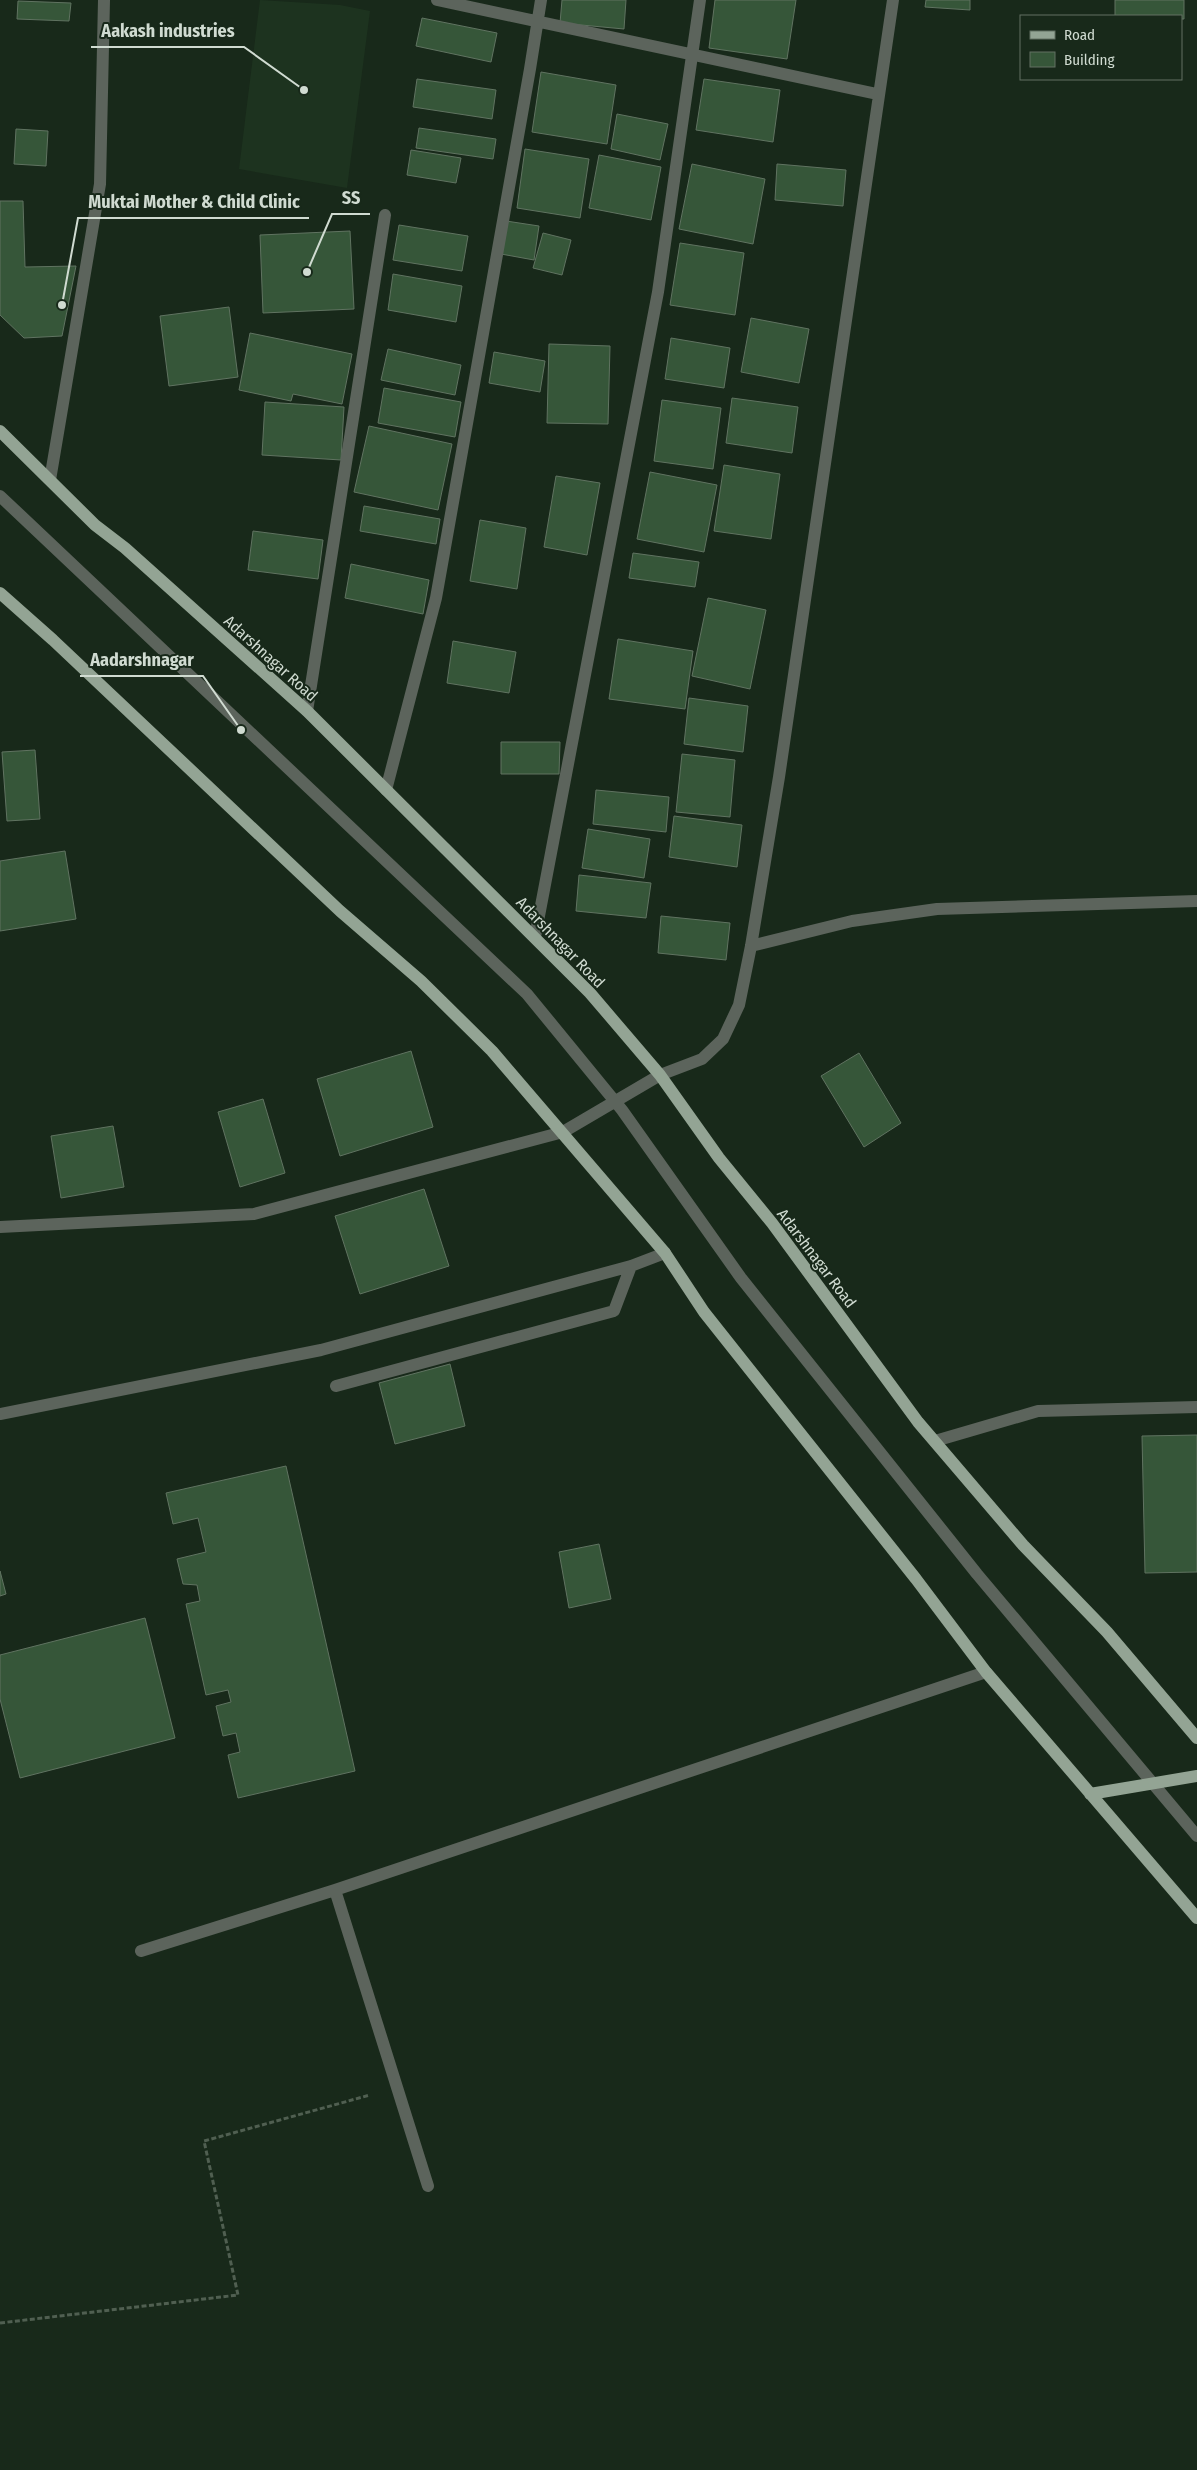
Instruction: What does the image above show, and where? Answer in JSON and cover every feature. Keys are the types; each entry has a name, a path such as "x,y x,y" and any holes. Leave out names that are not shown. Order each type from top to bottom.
{"main road":[{"name":"Adarshnagar Road","path":"0,431 95,525 132,555 306,712 535,937 590,994 660,1076 719,1158 772,1223 918,1422 1023,1545 1107,1632 1197,1738"},
{"path":"0,592 340,911 420,981 492,1051 665,1253 704,1312 916,1579 986,1672 1197,1918"},
{"path":"1090,1794 1197,1776"}],"street":[{"path":"50,480 100,184 104,0"},
{"path":"437,0 538,20 877,94"},
{"path":"386,790 436,598 541,0"},
{"path":"535,937 658,292 700,0"},
{"path":"0,1227 254,1214 563,1132 660,1076 702,1059 723,1039 739,1005 751,946 779,777 892,0"},
{"path":"306,712 385,215"},
{"path":"0,496 527,994 615,1101 740,1278 977,1574 1197,1836"},
{"path":"751,946 852,921 937,909 1197,900"},
{"path":"0,1414 321,1350 631,1266 665,1253"},
{"path":"336,1386 614,1311 631,1266"},
{"path":"935,1442 1038,1411 1197,1407"},
{"path":"140,1951 335,1890 986,1672"},
{"path":"335,1890 428,2186"}],"path":[{"path":"0,2323 238,2295 204,2141 397,2088"}],"shaded area":[{"path":"260,0 340,5 370,11 347,188 239,169"}],"building":[{"path":"562,0 626,0 624,29 560,23"},
{"path":"715,0 796,0 787,59 709,48"},
{"path":"926,0 970,0 970,10 925,7"},
{"path":"1115,0 1184,0 1184,19 1182,19 1182,15 1115,15"},
{"path":"18,1 71,3 69,21 17,19"},
{"path":"422,18 497,33 491,62 416,46"},
{"path":"541,72 616,85 607,144 532,132"},
{"path":"417,79 496,90 492,119 413,107"},
{"path":"704,79 780,90 773,142 696,130"},
{"path":"617,114 668,124 660,160 611,149"},
{"path":"419,128 496,139 493,159 416,148"},
{"path":"16,129 48,131 46,166 14,164"},
{"path":"525,149 589,159 580,218 517,208"},
{"path":"411,150 461,158 456,183 407,175"},
{"path":"599,155 661,167 651,220 589,208"},
{"path":"692,164 765,179 753,244 679,229"},
{"path":"777,164 846,170 843,206 775,200"},
{"path":"0,201 23,201 25,267 76,266 62,336 24,338 0,315"},
{"path":"506,221 539,226 534,260 501,254"},
{"path":"399,225 468,236 462,271 393,260"},
{"path":"350,231 354,309 263,313 260,235"},
{"path":"543,233 571,240 562,275 533,268"},
{"path":"680,243 744,253 735,315 670,305"},
{"path":"393,274 462,286 456,322 388,310"},
{"path":"229,307 238,377 169,386 160,316"},
{"path":"751,318 809,329 799,383 741,372"},
{"path":"250,333 352,354 342,404 293,394 291,401 239,390"},
{"path":"671,338 730,348 724,388 665,379"},
{"path":"549,344 610,346 608,424 547,423"},
{"path":"388,349 461,365 455,395 381,380"},
{"path":"494,352 545,361 540,392 489,383"},
{"path":"384,388 461,402 455,437 378,423"},
{"path":"732,398 798,407 792,453 726,443"},
{"path":"662,400 721,408 713,469 654,461"},
{"path":"265,402 344,407 341,460 262,455"},
{"path":"369,426 452,444 438,510 354,492"},
{"path":"724,465 780,474 771,539 714,531"},
{"path":"650,472 717,485 704,552 637,539"},
{"path":"556,476 600,483 587,555 544,547"},
{"path":"364,506 440,519 436,544 360,531"},
{"path":"480,520 526,528 517,589 470,581"},
{"path":"253,531 323,540 318,579 248,570"},
{"path":"633,553 699,562 695,587 629,578"},
{"path":"351,564 429,580 423,614 345,598"},
{"path":"708,598 766,610 750,689 692,676"},
{"path":"618,639 693,651 685,709 609,699"},
{"path":"453,641 516,652 509,693 447,683"},
{"path":"689,698 748,706 743,752 684,744"},
{"path":"501,742 560,742 559,774 501,774"},
{"path":"35,750 40,819 7,821 2,752"},
{"path":"682,754 735,760 730,817 676,812"},
{"path":"596,790 669,797 666,832 593,824"},
{"path":"674,816 742,825 737,867 669,857"},
{"path":"588,829 650,839 644,878 582,868"},
{"path":"65,851 76,919 0,931 0,861"},
{"path":"579,875 651,883 646,918 576,911"},
{"path":"661,916 730,923 726,960 658,953"},
{"path":"411,1051 433,1127 340,1156 317,1079"},
{"path":"859,1053 901,1123 864,1147 821,1076"},
{"path":"263,1099 285,1173 240,1187 218,1112"},
{"path":"113,1126 124,1187 61,1198 51,1136"},
{"path":"424,1189 449,1266 360,1294 335,1216"},
{"path":"450,1364 465,1426 395,1444 379,1383"},
{"path":"1197,1435 1197,1572 1145,1573 1142,1436"},
{"path":"286,1466 355,1771 238,1798 228,1755 240,1752 236,1733 223,1736 216,1706 231,1702 228,1690 206,1695 186,1604 200,1601 197,1585 183,1584 177,1559 206,1552 198,1518 173,1524 166,1493"},
{"path":"599,1544 611,1599 569,1608 559,1552"},
{"path":"0,1571 6,1594 0,1596"},
{"path":"145,1618 175,1738 20,1778 0,1699 0,1655"}],"place":[{"name":"Aakash industries","path":"304,90"},
{"name":"SS","path":"307,272"},
{"name":"Muktai Mother & Child Clinic","path":"62,305"},
{"name":"Aadarshnagar","path":"241,730"}]}
